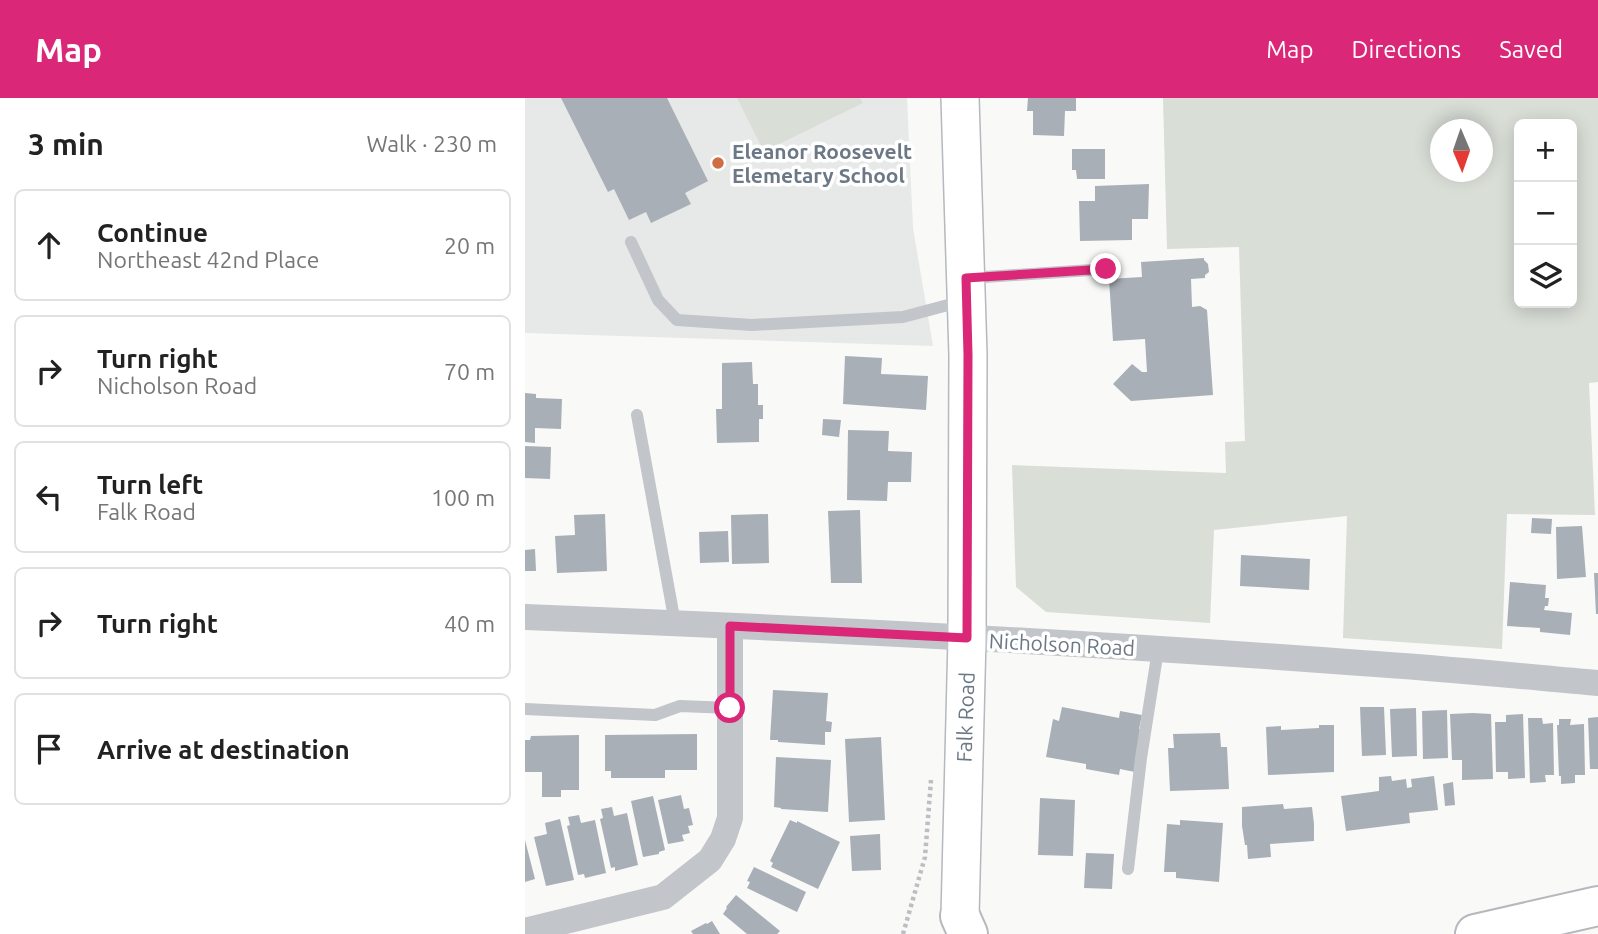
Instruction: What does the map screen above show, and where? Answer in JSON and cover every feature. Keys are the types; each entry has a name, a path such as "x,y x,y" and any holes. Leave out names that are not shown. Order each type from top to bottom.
{"highway":[{"path":"1475,934 1598,906"}],"street":[{"name":"Falk Road","path":"960,98 968,355 962,928"},
{"name":"Nicholson Road","path":"525,617 967,638 1361,663 1598,683"},
{"path":"525,931 663,897 711,860 723,839 730,818 730,626"}],"lane":[{"path":"631,242 658,300 677,320 752,325 903,317 966,289 1106,269"},
{"path":"637,415 675,623"},
{"path":"1128,869 1141,758 1158,650"},
{"path":"525,709 655,715 680,706 730,708"}],"path":[{"path":"903,934 925,857 931,774"}],"shaded area":[{"name":"Eleanor Roosevelt Elemetary School","path":"525,98 907,98 913,228 933,346 525,333"},
{"path":"737,98 860,98 863,103 771,148 765,148 760,144"},
{"path":"1163,98 1598,98 1598,382 1589,383 1595,515 1507,514 1502,649 1343,638 1347,516 1214,530 1210,623 1046,612 1016,587 1012,465 1226,473 1225,442 1245,441 1239,247 1167,249"}],"building":[{"path":"561,98 667,98 708,181 685,193 691,204 651,223 646,212 629,220 614,189 608,192"},
{"path":"1028,98 1076,98 1076,111 1065,111 1064,136 1033,135 1033,111 1027,111"},
{"path":"1072,149 1105,149 1105,179 1077,179 1076,170 1072,170"},
{"path":"1149,184 1148,219 1132,219 1132,240 1080,241 1079,201 1095,201 1095,186"},
{"path":"1204,258 1209,272 1205,278 1191,279 1192,307 1200,306 1207,310 1213,395 1131,401 1113,384 1132,364 1142,372 1147,372 1145,339 1113,341 1109,279 1142,277 1141,262"},
{"path":"845,356 882,358 881,374 928,376 926,410 843,404"},
{"path":"752,362 753,384 758,384 758,405 763,405 763,419 759,419 759,442 717,443 716,409 722,409 722,363"},
{"path":"525,393 536,394 536,398 562,399 561,429 535,428 535,443 525,442"},
{"path":"823,419 841,420 839,437 822,435"},
{"path":"848,430 889,431 888,451 912,452 911,482 888,482 887,501 847,500"},
{"path":"525,446 551,447 550,479 525,478"},
{"path":"860,510 862,583 831,583 828,511"},
{"path":"605,514 607,571 557,573 555,536 575,535 574,515"},
{"path":"768,514 769,563 732,564 731,515"},
{"path":"1532,518 1552,519 1551,534 1531,533"},
{"path":"1582,526 1586,577 1557,579 1556,527"},
{"path":"728,531 729,562 700,563 699,532"},
{"path":"535,549 536,571 525,571 525,550"},
{"path":"1241,555 1310,559 1309,590 1240,586"},
{"path":"1594,573 1598,573 1598,614 1596,614"},
{"path":"1510,582 1546,585 1545,598 1549,598 1548,606 1545,606 1544,610 1572,613 1570,635 1540,632 1540,628 1507,626"},
{"path":"773,690 828,693 826,721 832,722 831,732 825,732 825,745 770,740"},
{"path":"1062,707 1119,718 1120,711 1142,715 1139,729 1143,730 1135,772 1120,769 1119,775 1086,769 1086,764 1046,757 1053,719 1059,721"},
{"path":"1360,707 1384,707 1386,755 1362,756"},
{"path":"1416,708 1417,756 1392,757 1390,709"},
{"path":"1447,710 1448,758 1423,759 1422,711"},
{"path":"1450,714 1491,714 1493,779 1462,780 1462,760 1452,760"},
{"path":"1523,714 1525,778 1508,779 1508,772 1496,772 1495,722 1506,722 1506,715"},
{"path":"1598,717 1598,769 1590,769 1588,718"},
{"path":"1528,718 1542,718 1543,724 1553,723 1554,775 1545,775 1546,782 1530,783"},
{"path":"1559,719 1571,719 1570,725 1584,724 1585,775 1575,775 1575,783 1561,784 1559,776"},
{"path":"1319,725 1334,725 1334,772 1268,775 1266,727 1281,726 1281,730 1319,728"},
{"path":"1220,733 1221,747 1227,747 1229,789 1170,791 1168,748 1174,748 1173,734"},
{"path":"697,734 697,770 665,770 665,778 611,778 611,771 605,771 605,735"},
{"path":"579,735 579,790 561,790 561,797 542,797 542,772 525,772 525,740 530,740 531,736"},
{"path":"881,737 885,820 849,822 845,739"},
{"path":"776,757 831,760 828,812 774,807"},
{"path":"1391,776 1392,781 1406,779 1407,788 1412,787 1411,779 1434,776 1438,810 1409,813 1410,823 1346,831 1341,796 1379,791 1379,777"},
{"path":"1453,782 1455,805 1445,806 1443,784"},
{"path":"681,795 684,809 689,808 693,825 688,826 690,833 682,835 684,841 668,844 658,800"},
{"path":"653,796 665,850 643,857 631,801"},
{"path":"1040,798 1075,800 1073,856 1038,855"},
{"path":"1283,804 1284,809 1312,807 1314,841 1270,844 1271,857 1248,859 1242,826 1242,807"},
{"path":"612,807 614,816 627,813 638,865 615,871 615,867 611,868 600,819 603,818 601,809"},
{"path":"579,815 581,823 595,820 606,873 585,878 584,874 578,875 567,826 570,825 568,817"},
{"path":"560,819 574,880 546,886 534,837 547,834 545,823"},
{"path":"790,820 840,842 818,889 771,867 773,863 770,861"},
{"path":"1180,820 1223,823 1219,882 1176,878 1176,872 1164,872 1167,824 1180,825"},
{"path":"880,834 881,870 852,871 850,836"},
{"path":"525,840 535,879 525,882"},
{"path":"1086,853 1114,854 1112,889 1084,888"},
{"path":"754,867 806,892 797,912 747,888 750,882 747,881"},
{"path":"736,895 780,931 777,934 747,934 723,914"},
{"path":"712,921 720,934 693,934 691,931 706,923"}],"place":[{"name":"Eleanor Roosevelt Elemetary School","path":"718,163"}],"route":[{"path":"730,708 730,626 967,638 966,278 1106,269"}]}
